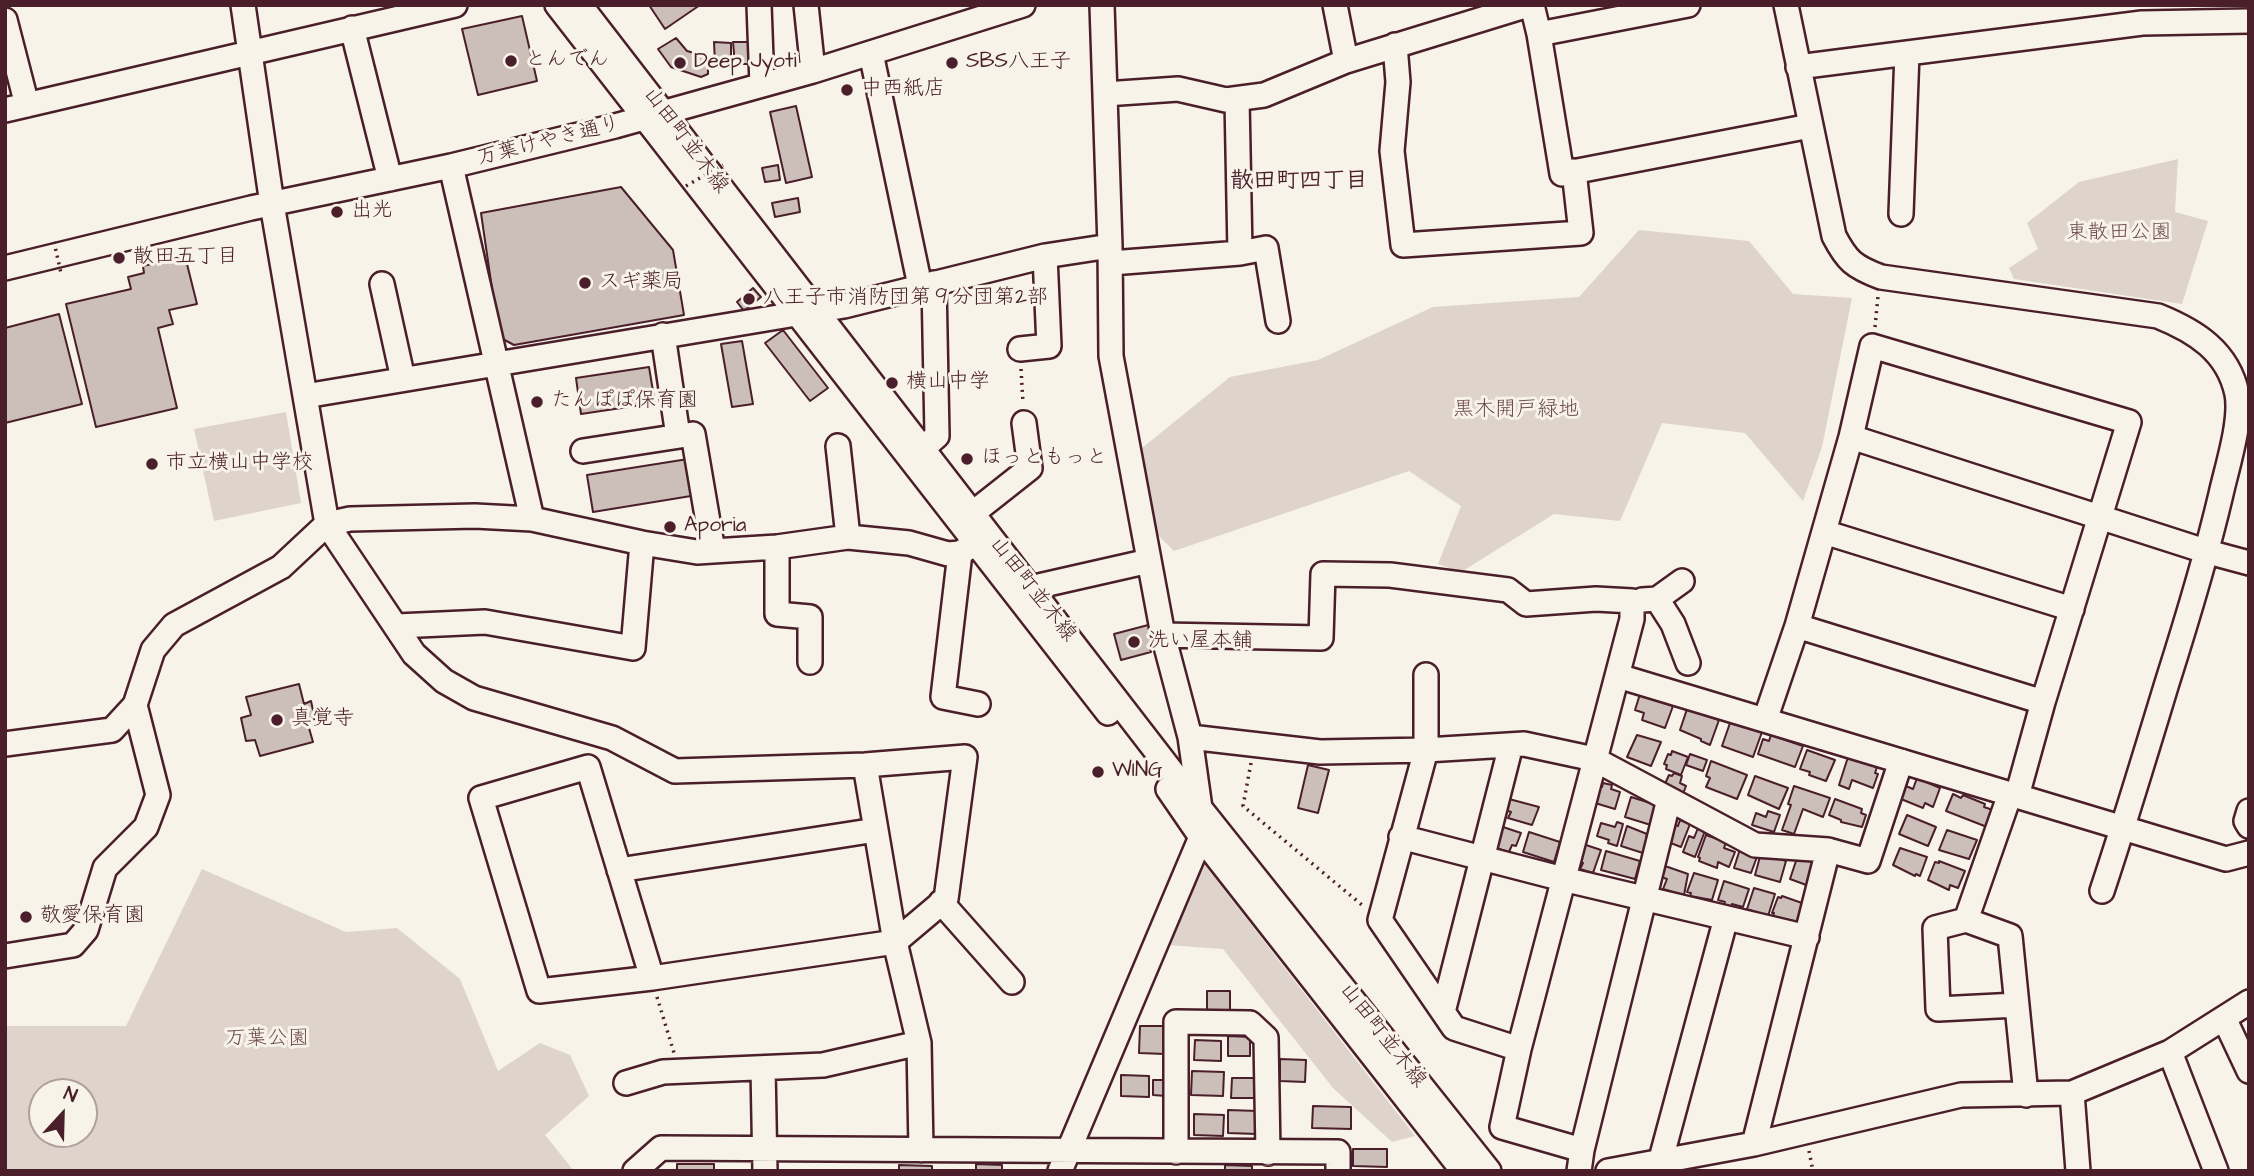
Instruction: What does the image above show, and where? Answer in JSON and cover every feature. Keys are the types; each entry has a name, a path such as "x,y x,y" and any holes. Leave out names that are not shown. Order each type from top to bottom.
{"street":[{"path":"243,5 272,204 327,524 414,654 444,681 474,698 612,738 675,771 865,765 965,757 946,898 895,942 652,978 539,991 481,798 588,767 652,978"},
{"path":"5,20 16,108 455,5"},
{"path":"546,5 583,38"},
{"name":"山田町並木線","path":"557,5 583,38 654,115 805,312 975,544 1022,591 1200,808 1340,996 1463,1171"},
{"name":"山田町並木線","path":"580,5 613,48 654,115"},
{"path":"593,5 613,48"},
{"path":"759,5 762,85"},
{"path":"806,5 813,71"},
{"name":"万葉けやき通り","path":"5,268 272,204 451,166 654,115 872,53 993,10 1023,5"},
{"path":"1064,1161 1201,837 1200,808 1190,737 1163,635 1111,356 1111,254 1102,5"},
{"path":"1335,5 1346,61"},
{"path":"1105,94 1178,89 1226,100 1264,95 1346,61 1530,5 1539,34 1562,174 1810,126"},
{"path":"1539,34 1688,5"},
{"path":"1786,5 1834,236 1843,254 1857,268 1881,276 2158,317 2186,328 2207,342 2223,362 2243,399 2208,552 2102,891"},
{"path":"1798,67 1907,53 2140,14 2249,21"},
{"path":"352,28 390,179"},
{"path":"1395,45 1398,82 1392,150 1403,245 1581,233 1574,171"},
{"path":"872,53 927,284 937,436 922,449"},
{"path":"1901,214 1907,53"},
{"path":"1237,99 1240,253"},
{"path":"451,166 532,519"},
{"path":"305,396 844,306 1045,256 1240,253 1266,248 1278,321"},
{"path":"1020,349 1049,346 1045,256"},
{"path":"382,284 403,379"},
{"name":"山田町並木線","path":"805,312 922,449 972,513 975,544"},
{"path":"663,335 678,436"},
{"path":"1765,720 1797,626 1824,532 1851,437 1872,346 2129,422 2013,795 1966,920"},
{"path":"972,513 1030,468 1024,423"},
{"path":"583,451 693,434 713,551"},
{"path":"1851,437 2249,563"},
{"path":"838,446 848,537"},
{"path":"5,744 113,730 135,705 153,650 174,625 281,566 327,524 350,519 475,516 532,519 697,552 777,547 848,537 909,543 948,554 975,544"},
{"path":"1824,532 2072,609"},
{"path":"397,626 485,622 633,649 642,542"},
{"path":"975,544 943,697 978,704"},
{"path":"777,547 777,614 810,617 810,662"},
{"path":"1022,591 1149,561"},
{"path":"1163,635 1321,638 1322,574 1390,575 1508,590 1526,604 1596,599 1657,599 1682,581"},
{"name":"山田町並木線","path":"1022,591 1201,837 1489,1171"},
{"path":"1657,599 1674,624 1688,663"},
{"path":"1632,601 1632,619 1618,676 1519,1049 1502,1127 1580,1160 1669,799"},
{"path":"1797,626 2043,702"},
{"path":"1426,676 1426,750 1380,920 1454,1028 1519,1049"},
{"path":"1618,676 2227,859 2249,853"},
{"path":"5,956 73,945 86,930 105,868 146,827 158,795 135,705"},
{"path":"1190,737 1320,752 1426,750 1524,744 1594,759 1755,845 1828,850 1868,860 1901,761"},
{"path":"1443,1012 1511,745"},
{"path":"865,765 895,942 919,1044 921,1150"},
{"path":"2249,811 2246,821 2249,826"},
{"path":"620,870 876,830"},
{"path":"1401,837 1807,937"},
{"path":"1754,1144 1828,850"},
{"path":"941,902 1012,982"},
{"path":"1661,1160 1726,918"},
{"path":"2017,1005 1938,1009 1935,928 1966,920 2010,936 2017,1005 2026,1095"},
{"path":"1608,1171 1754,1144 1961,1095 2072,1093 2170,1052 2249,1002"},
{"path":"2224,1018 2249,1071"},
{"path":"1177,1152 1176,1022 1250,1023 1266,1038 1268,1153"},
{"path":"626,1083 663,1072 823,1065 919,1044"},
{"path":"2170,1052 2216,1171"},
{"path":"763,1068 765,1160"},
{"path":"2072,1093 2078,1171"},
{"path":"635,1171 661,1148 765,1160 921,1150 1064,1161 1177,1152 1338,1153 1338,1171"}],"path":[{"path":"686,186 723,165"},
{"path":"54,242 61,273"},
{"path":"1872,346 1881,276"},
{"path":"1020,349 1024,423"},
{"path":"1254,744 1243,807 1380,920"},
{"path":"652,978 679,1071"}],"green space":[{"name":"東散田公園","path":"2178,159 2175,212 2208,221 2182,304 2014,279 2009,268 2038,249 2027,223 2079,182"},
{"name":"黒木開戸緑地","path":"1639,230 1749,241 1793,294 1852,298 1822,447 1803,501 1745,433 1662,423 1620,521 1554,514 1461,572 1438,564 1461,506 1409,471 1174,551 1144,521 1137,452 1230,377 1318,360 1433,307 1579,297"},
{"path":"286,412 301,503 214,521 194,429"},
{"path":"1204,864 1415,1136 1392,1142 1333,1088 1223,949 1167,945"},
{"name":"万葉公園","path":"202,869 346,932 397,928 460,979 498,1071 540,1043 570,1055 589,1096 545,1135 574,1171 5,1171 5,1026 126,1026"}],"building":[{"path":"649,5 700,5 665,29"},
{"path":"522,16 537,81 478,95 462,29"},
{"path":"676,38 687,51 708,57 708,74 701,77 671,67 658,49"},
{"path":"714,42 731,43 731,64 715,64"},
{"path":"733,42 751,42 751,64 735,64"},
{"path":"796,106 812,177 786,183 770,112"},
{"path":"778,165 780,180 765,182 762,168"},
{"name":"スギ薬局","path":"621,187 673,250 684,315 514,345 499,337 481,213"},
{"path":"798,198 800,212 775,217 772,203"},
{"path":"185,256 197,304 169,310 173,324 158,328 177,408 96,427 66,304 131,289 128,277 144,273 143,266"},
{"name":"八王子市消防団第９分団第2部","path":"753,288 761,297 744,311 737,302"},
{"path":"59,314 82,404 5,423 5,328"},
{"path":"783,330 828,388 810,401 765,343"},
{"path":"742,341 753,404 732,407 721,344"},
{"path":"649,367 655,403 581,414 576,378"},
{"path":"688,459 691,496 593,512 587,475"},
{"path":"1152,624 1158,646 1150,648 1151,652 1121,660 1114,634"},
{"name":"真覚寺","path":"299,684 304,704 311,701 315,719 307,721 313,742 260,756 255,740 246,741 241,718 251,715 246,697"},
{"path":"1640,694 1673,706 1665,728 1642,720 1644,713 1635,710"},
{"path":"1687,709 1719,720 1710,745 1680,730"},
{"path":"1730,723 1762,732 1753,757 1722,746"},
{"path":"1637,735 1661,742 1651,766 1627,757"},
{"path":"1771,735 1803,746 1795,767 1758,754 1763,739 1769,741"},
{"path":"1807,750 1835,760 1826,781 1800,769"},
{"path":"1672,751 1688,757 1681,775 1666,769 1667,765 1664,764"},
{"path":"1690,754 1707,760 1703,771 1686,765"},
{"path":"1848,757 1877,767 1875,773 1878,774 1873,788 1852,780 1849,789 1839,785"},
{"path":"1711,761 1747,775 1737,799 1706,787 1710,778 1706,776"},
{"path":"1308,765 1329,770 1318,813 1298,808"},
{"path":"1674,773 1682,776 1680,783 1686,786 1683,794 1664,786 1669,775"},
{"path":"1755,776 1788,788 1779,809 1748,795"},
{"path":"1917,778 1940,788 1933,807 1925,803 1923,808 1901,799 1906,786 1913,789"},
{"path":"1603,783 1612,785 1611,789 1620,792 1615,809 1595,803 1598,785 1602,787"},
{"path":"1794,786 1830,798 1823,817 1803,809 1794,834 1782,830 1791,805 1788,804"},
{"path":"1953,794 1961,798 1963,795 1993,810 1987,827 1946,811"},
{"path":"1631,797 1660,806 1654,826 1625,817"},
{"path":"1509,799 1539,807 1532,825 1508,818 1511,812 1505,810"},
{"path":"1835,799 1862,809 1861,813 1866,815 1862,827 1841,822 1829,815"},
{"path":"1768,811 1780,815 1774,832 1752,825 1756,813 1766,817"},
{"path":"1907,815 1936,827 1928,846 1899,834"},
{"path":"1680,820 1690,824 1681,847 1668,842"},
{"path":"1617,822 1623,824 1617,846 1597,836 1601,823 1615,827"},
{"path":"1627,826 1647,834 1646,838 1651,840 1646,854 1621,846"},
{"path":"1503,827 1521,833 1516,846 1512,845 1509,852 1496,848"},
{"path":"1698,828 1705,831 1695,857 1683,852 1689,836 1694,838"},
{"path":"1947,830 1977,840 1969,859 1939,850"},
{"path":"1529,832 1560,842 1554,862 1523,852"},
{"path":"1706,835 1726,842 1724,848 1735,852 1729,867 1718,862 1717,868 1699,861"},
{"path":"1583,844 1601,850 1593,873 1580,869 1583,863 1578,862"},
{"path":"1900,848 1927,857 1920,876 1893,865"},
{"path":"1740,849 1758,854 1751,873 1734,868"},
{"path":"1606,851 1640,861 1635,879 1601,870"},
{"path":"1761,853 1786,861 1780,882 1755,875"},
{"path":"1798,855 1818,863 1809,886 1790,879"},
{"path":"1939,861 1965,871 1958,888 1950,885 1949,890 1928,880 1935,862"},
{"path":"1665,866 1688,874 1684,895 1663,889 1667,879 1661,877"},
{"path":"1694,873 1718,880 1712,900 1690,896 1691,893 1687,892"},
{"path":"1724,881 1749,889 1743,907 1723,905 1725,902 1718,900"},
{"path":"1754,888 1775,894 1768,916 1747,909"},
{"path":"1782,896 1807,907 1801,923 1773,916 1778,897"},
{"path":"1207,991 1230,991 1230,1011 1207,1010"},
{"path":"1140,1026 1166,1026 1165,1054 1139,1053"},
{"path":"1228,1036 1250,1037 1250,1056 1228,1056"},
{"path":"1195,1040 1221,1041 1221,1061 1194,1060"},
{"path":"1280,1059 1306,1060 1305,1082 1280,1081"},
{"path":"1192,1071 1224,1072 1223,1096 1191,1095"},
{"path":"1121,1075 1149,1076 1149,1097 1121,1096"},
{"path":"1232,1078 1257,1078 1257,1098 1231,1098"},
{"path":"1153,1080 1167,1080 1166,1096 1153,1095"},
{"path":"1313,1106 1351,1107 1351,1129 1312,1128"},
{"path":"1228,1110 1258,1111 1257,1134 1228,1133"},
{"path":"1194,1114 1224,1115 1223,1136 1194,1135"},
{"path":"1353,1149 1387,1149 1387,1167 1353,1166"},
{"path":"677,1164 714,1164 714,1171 677,1171"},
{"path":"976,1164 1002,1165 1002,1171 976,1171"},
{"path":"899,1165 932,1166 932,1171 899,1171"},
{"path":"1225,1165 1252,1166 1252,1171 1225,1171"}],"place":[{"name":"とんでん","path":"511,61"},
{"name":"Deep Jyoti","path":"680,63"},
{"name":"SBS八王子","path":"952,63"},
{"name":"中西紙店","path":"847,90"},
{"name":"出光","path":"337,212"},
{"name":"散田五丁目","path":"119,258"},
{"name":"スギ薬局","path":"585,283"},
{"name":"八王子市消防団第９分団第2部","path":"749,299"},
{"name":"横山中学","path":"892,383"},
{"name":"たんぽぽ保育園","path":"537,402"},
{"name":"ほっともっと","path":"967,459"},
{"name":"市立横山中学校","path":"152,464"},
{"name":"Aporia","path":"670,527"},
{"name":"洗い屋本舗","path":"1134,642"},
{"name":"真覚寺","path":"277,720"},
{"name":"WING","path":"1098,772"},
{"name":"敬愛保育園","path":"26,917"}],"district":[{"name":"散田町四丁目","path":"1299,182"}]}
